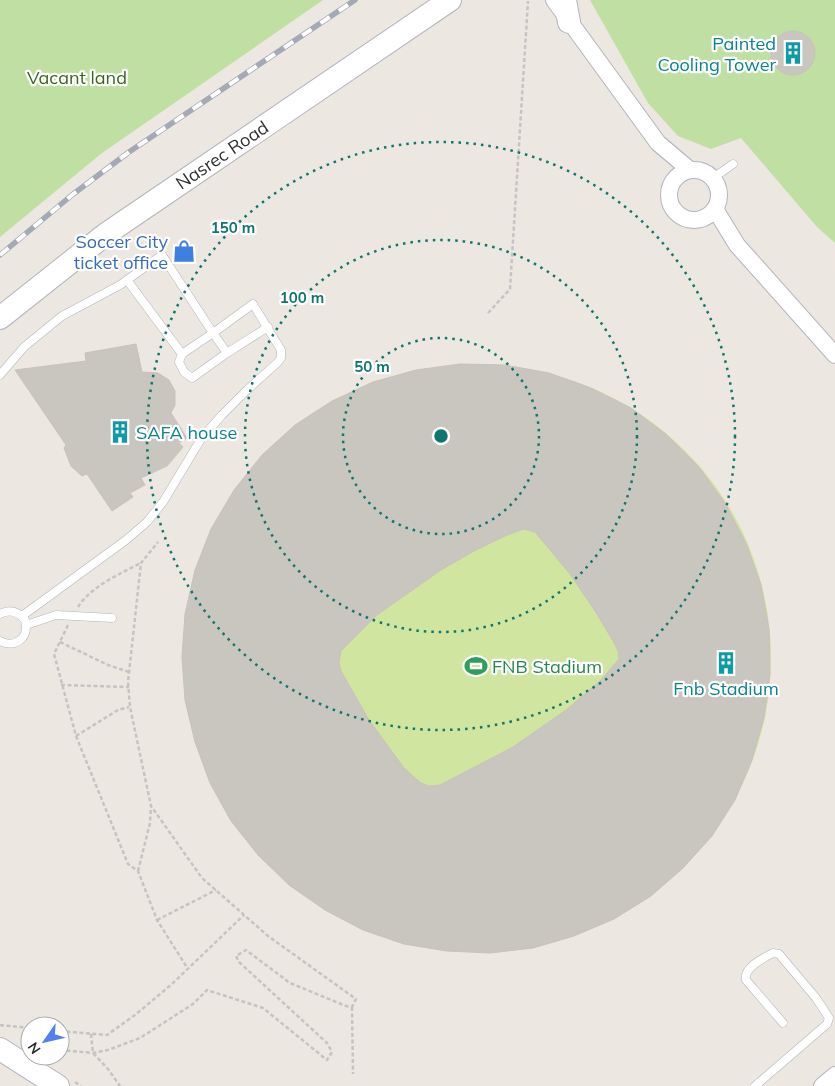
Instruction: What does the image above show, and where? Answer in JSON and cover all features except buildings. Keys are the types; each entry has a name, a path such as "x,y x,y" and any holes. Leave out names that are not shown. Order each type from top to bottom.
{"main road":[{"name":"Nasrec Road","path":"0,318 106,234 450,0"},
{"path":"565,0 569,22"},
{"path":"0,1049 58,1086"}],"street":[{"path":"554,0 658,143 674,179"},
{"path":"658,143 690,170"},
{"path":"690,170 706,173 718,185 719,201 715,209 702,219 686,218 674,209 670,202 669,194 674,179 681,173 690,170"},
{"path":"715,209 737,244 835,355"},
{"path":"702,219 737,244"},
{"path":"822,1086 835,1075"}],"lane":[{"path":"713,178 733,164"},
{"path":"0,375 24,347 62,316 127,280 162,255 227,353"},
{"path":"127,280 182,354"},
{"path":"22,616 135,533 156,512 200,440 222,415 281,358 282,350 268,327 254,307 182,354 178,362 184,372 192,378 268,327"},
{"path":"0,604 2,613 16,612 22,616 26,625 26,631 21,641 10,645 0,641"},
{"path":"26,625 56,615 112,618"},
{"path":"755,1086 827,1024 829,1018 816,998 779,954 773,953 749,969 745,976 746,980 783,1023"}],"path":[{"path":"488,313 510,289 528,1"},
{"path":"158,542 141,563 117,575 83,599 54,654 76,736 128,864 138,871 157,920 188,970"},
{"path":"138,871 150,823 151,806 130,707 129,687 141,563"},
{"path":"60,642 108,665 130,672"},
{"path":"61,685 129,687"},
{"path":"76,736 118,710 130,707"},
{"path":"151,806 202,878 268,936 356,1000 352,1008 353,1074"},
{"path":"157,920 217,890"},
{"path":"70,1032 107,1035 135,1015 188,970 244,915"},
{"path":"70,1051 93,1053 108,1050 140,1038 193,1004 206,990 263,1008 327,1060 332,1052 327,1043 239,962 236,956 246,950 290,983 352,1008"},
{"path":"0,1025 20,1027"},
{"path":"90,1034 93,1053 120,1086"}],"green space":[{"name":"Vacant land","path":"0,0 323,0 102,153 0,237"},
{"path":"590,0 835,0 835,243 817,227 741,138 711,149 678,136 648,103"},
{"name":"FNB Stadium","path":"478,365 535,371 563,378 590,388 616,400 641,415 685,451 721,495 736,520 748,546 758,573 765,601 771,658 765,715 758,743 748,770 736,796 721,821 685,865 641,901 616,916 590,928 563,938 535,945 478,951 421,945 393,938 366,928 340,916 315,901 271,865 235,821 220,796 208,770 198,743 191,715 185,658 191,601 198,573 208,546 220,520 235,495 271,451 315,415 340,400 366,388 393,378 421,371"}],"railway":[{"path":"0,255 72,195 129,152 355,0"}],"place":[{"name":"Painted Cooling Tower","path":"793,53"},
{"name":"Soccer City ticket office","path":"184,251"},
{"name":"SAFA house","path":"120,432"},
{"name":"Fnb Stadium","path":"726,663"},
{"name":"FNB Stadium","path":"476,666"}]}
